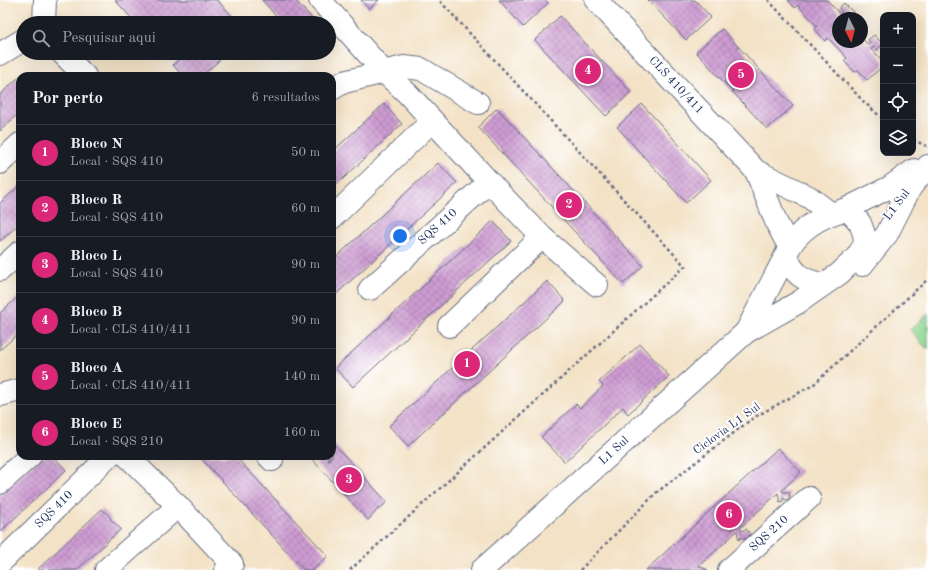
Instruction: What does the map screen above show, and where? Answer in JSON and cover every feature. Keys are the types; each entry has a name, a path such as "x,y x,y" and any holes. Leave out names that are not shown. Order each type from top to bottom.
{"street":[{"path":"44,16 45,0"},
{"path":"320,0 334,16"},
{"name":"CLS 410/411","path":"596,0 756,171 837,212"},
{"path":"336,18 384,72 407,93 542,237 596,285"},
{"path":"0,54 16,44"},
{"path":"69,60 81,72"},
{"path":"336,87 344,82 404,67 421,69 478,103"},
{"path":"336,214 432,121"},
{"path":"0,163 16,148"},
{"name":"L1 Sul","path":"837,212 890,187 928,160"},
{"name":"L1 Sul","path":"865,244 928,166"},
{"name":"CLS 410/411","path":"756,171 776,224 788,250"},
{"name":"SQS 410","path":"370,289 489,182"},
{"path":"800,302 820,299 854,274 887,234 910,188"},
{"path":"837,212 852,214 860,223 864,234 865,244 856,258 840,274 823,284 810,282 799,276 790,266 788,250 804,230 819,219 837,212"},
{"path":"449,326 542,237"},
{"name":"L1 Sul","path":"746,332 788,250"},
{"path":"0,270 16,256"},
{"name":"L1 Sul","path":"482,570 746,332 800,302 823,284"},
{"path":"0,395 16,391"},
{"path":"0,483 26,460"},
{"name":"SQS 410","path":"0,563 105,460"},
{"path":"131,460 178,506 232,564 226,570"},
{"name":"SQS 210","path":"729,570 809,498"},
{"path":"106,570 178,506"}],"path":[{"path":"350,570 685,266 439,0"},
{"path":"768,0 864,102 880,116"},
{"path":"916,141 928,147"},
{"name":"Ciclovia L1 Sul","path":"580,570 656,493 753,418 814,385 928,279"}],"green space":[{"path":"928,314 928,350 910,330"}],"building":[{"path":"115,0 217,0 232,16 130,16"},
{"path":"262,0 295,0 310,16 276,16"},
{"path":"361,0 379,0 369,9"},
{"path":"499,0 545,0 548,3 523,27"},
{"path":"648,0 695,0 711,17 686,40"},
{"path":"788,0 827,0 838,12 832,12 832,42 828,38 825,41 815,29 817,26 798,5 795,8"},
{"path":"844,3 853,12 842,12 839,8"},
{"path":"560,16 631,92 606,116 535,40"},
{"path":"722,29 793,106 767,129 696,52"},
{"path":"874,35 880,41 880,47 877,50 874,47 871,49 880,58 880,69 867,80 858,70 855,72 844,61 847,58 838,48 868,48 870,42 868,40"},
{"path":"178,60 219,60 206,72 179,72 173,65"},
{"path":"16,80 16,116 0,131 0,95"},
{"path":"384,104 402,124 336,185 336,148"},
{"path":"642,104 711,180 686,203 617,127"},
{"path":"497,108 643,266 623,284 478,127"},
{"path":"438,163 457,183 336,294 336,257"},
{"path":"16,189 16,227 0,241 0,203"},
{"path":"493,221 511,241 353,387 336,369 336,367"},
{"path":"547,281 565,301 408,446 389,426"},
{"path":"16,299 16,336 0,350 0,313"},
{"path":"640,344 669,376 628,414 623,407 565,462 541,437 576,404 580,408 603,386 599,382"},
{"path":"336,446 387,502 368,520 313,460 336,460"},
{"path":"778,448 801,472 782,490 783,492 789,492 790,498 786,500 783,498 783,501 780,502 778,493 740,528 742,531 746,529 748,531 750,534 748,538 744,539 741,537 739,540 737,531 699,566 708,570 646,570"},
{"path":"38,460 57,460 66,470 0,532 0,495"},
{"path":"203,460 239,460 328,556 313,570 304,570"},
{"path":"102,509 121,529 77,570 37,570"}],"place":[{"name":"Bloco B","path":"588,71"},
{"name":"Bloco A","path":"741,75"},
{"name":"Bloco R","path":"569,205"},
{"name":"Bloco N","path":"467,364"},
{"name":"Bloco L","path":"349,480"},
{"name":"Bloco E","path":"729,515"}]}
